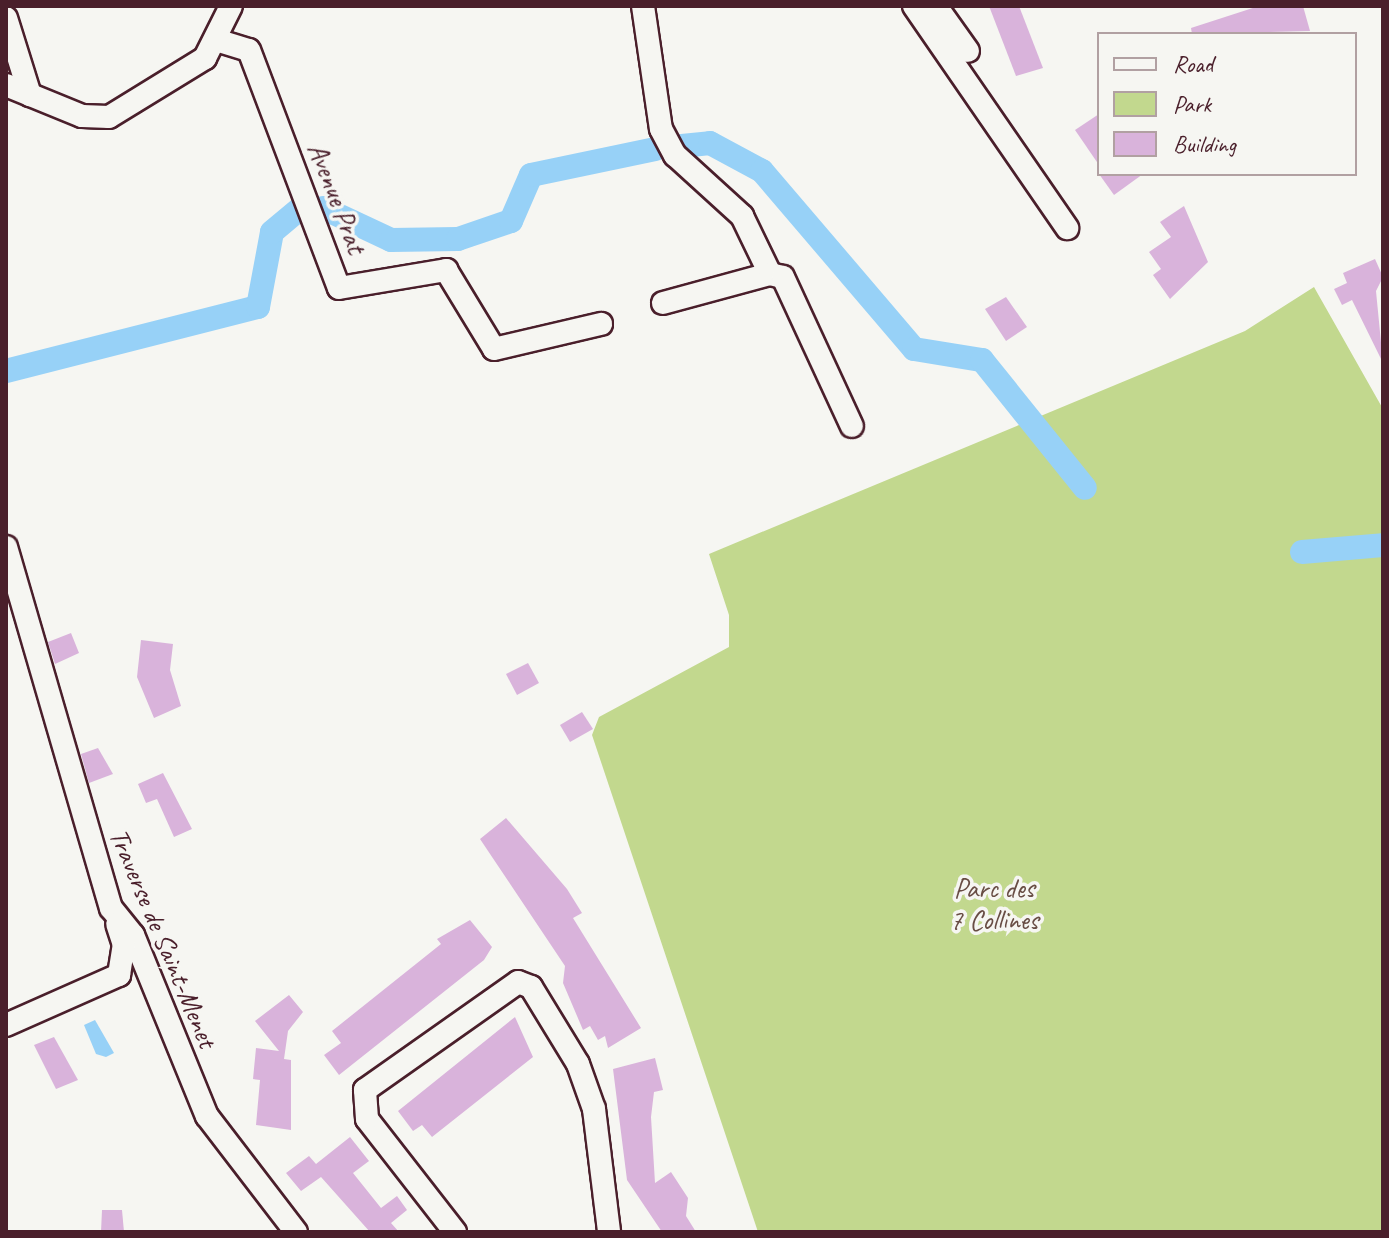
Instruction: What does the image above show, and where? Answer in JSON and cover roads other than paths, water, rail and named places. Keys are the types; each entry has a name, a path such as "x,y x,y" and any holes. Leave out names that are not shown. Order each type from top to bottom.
{"street":[{"path":"6,85 82,116 109,117 205,58 231,6"},
{"path":"643,6 661,129 675,155 742,216 770,274 794,288 852,426"},
{"path":"914,6 1067,228"},
{"path":"936,6 968,51"},
{"path":"6,18 30,95"},
{"name":"Avenue Prat","path":"216,40 249,50 339,288 446,270 494,349 601,324"},
{"path":"663,303 770,274"},
{"name":"Traverse de Saint-Menet","path":"6,547 111,908 133,935 207,1116 296,1232"},
{"path":"6,1025 119,975 124,945 111,908"},
{"path":"455,1232 367,1119 365,1090 518,982 531,987 583,1079 594,1109 609,1232"}],"water":[{"path":"95,1020 114,1053 106,1057 96,1054 84,1025"}],"waterway":[{"path":"682,146 710,143 762,171 914,349 982,360 1085,488"},
{"path":"323,208 391,240 458,239 511,221 531,175 655,149"},
{"path":"6,371 258,307 272,232 301,208"},
{"path":"1302,552 1383,545"}],"park label":[{"name":"Parc des 7 Collines","path":"994,904"}]}
